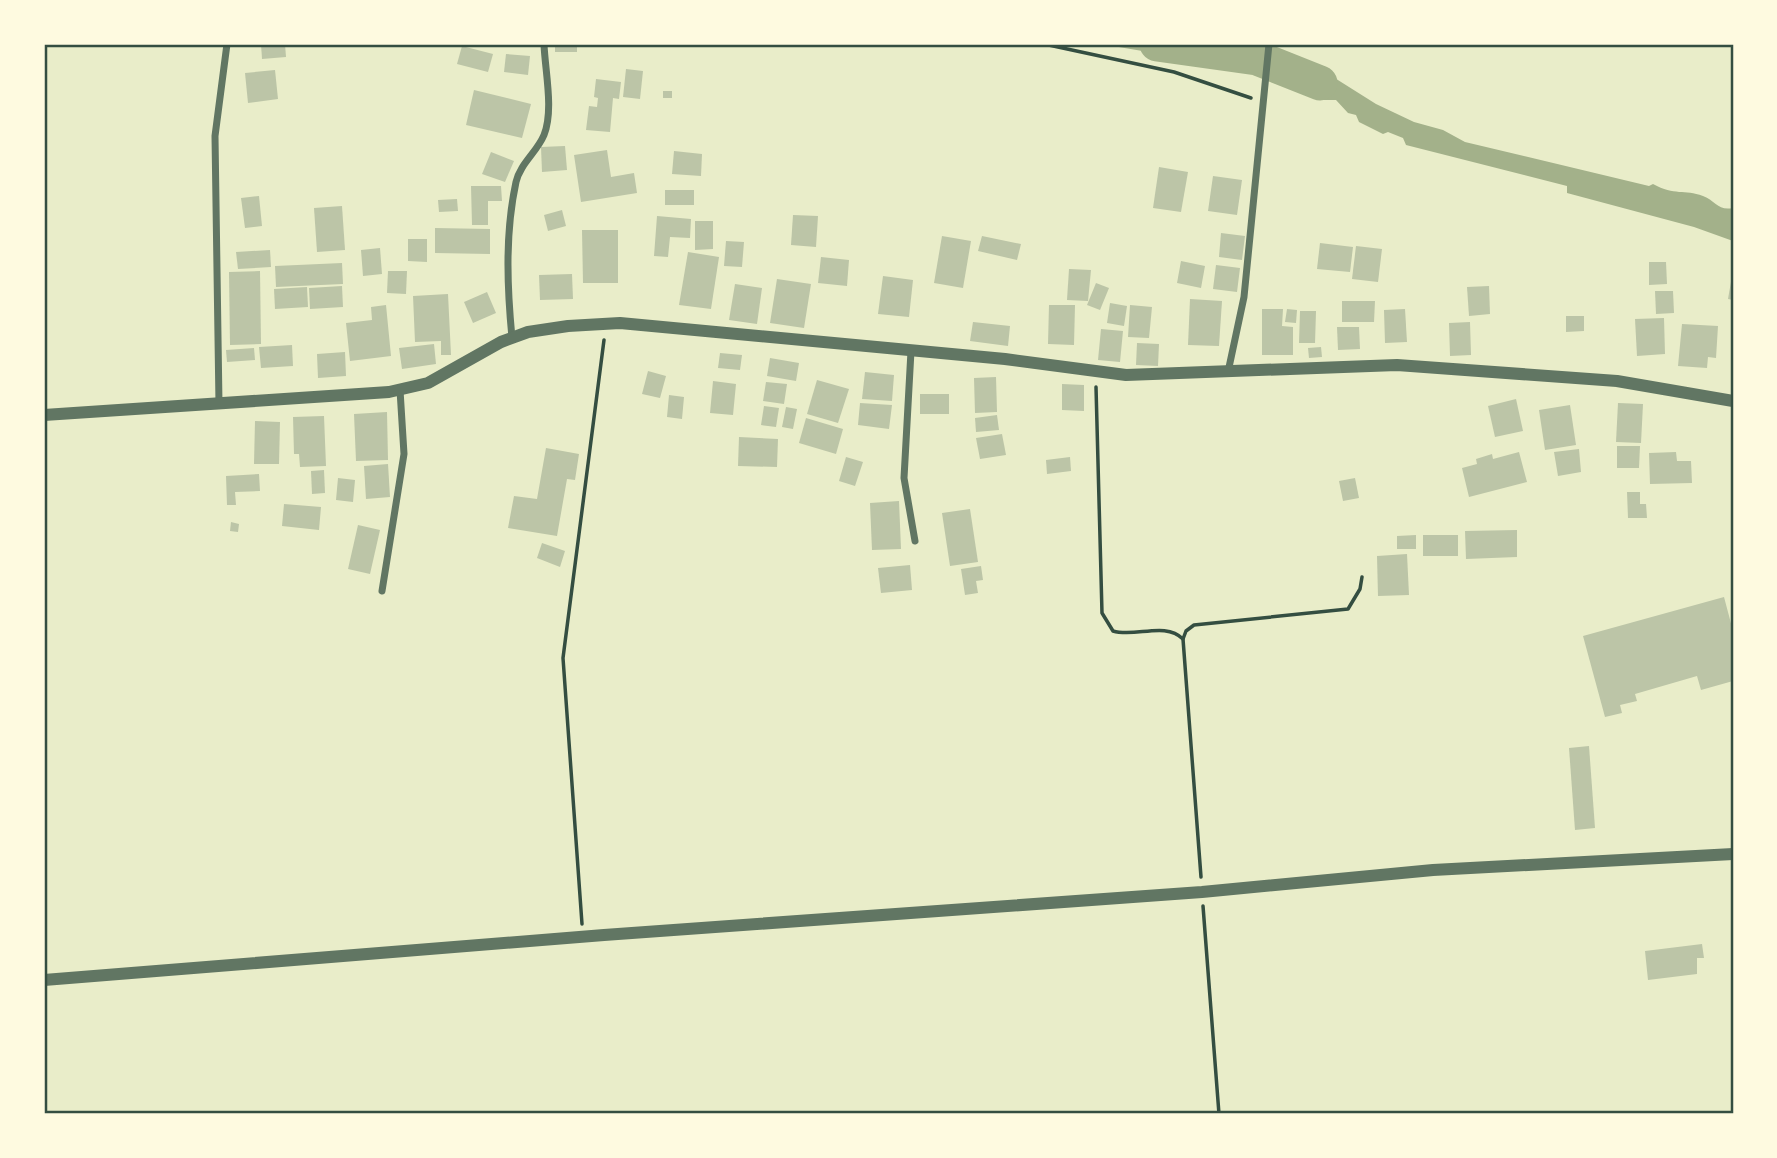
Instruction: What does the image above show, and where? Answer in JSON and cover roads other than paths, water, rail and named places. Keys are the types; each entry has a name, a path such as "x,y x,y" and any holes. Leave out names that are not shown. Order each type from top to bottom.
{"street":[{"path":"219,404 215,136 227,44"},
{"path":"512,338 508,299 509,225 517,178 544,136 547,118 544,44"},
{"path":"1228,372 1244,297 1269,44"},
{"path":"44,415 400,390 428,383 512,338 568,326 606,324 911,351 1126,375 1397,365 1617,381 1733,401"},
{"path":"911,351 904,478 915,541"},
{"path":"382,590 404,454 400,390"},
{"path":"44,980 583,936 1202,892 1433,870 1733,854"}],"waterway":[{"path":"1157,44 1257,58 1320,83"}]}
